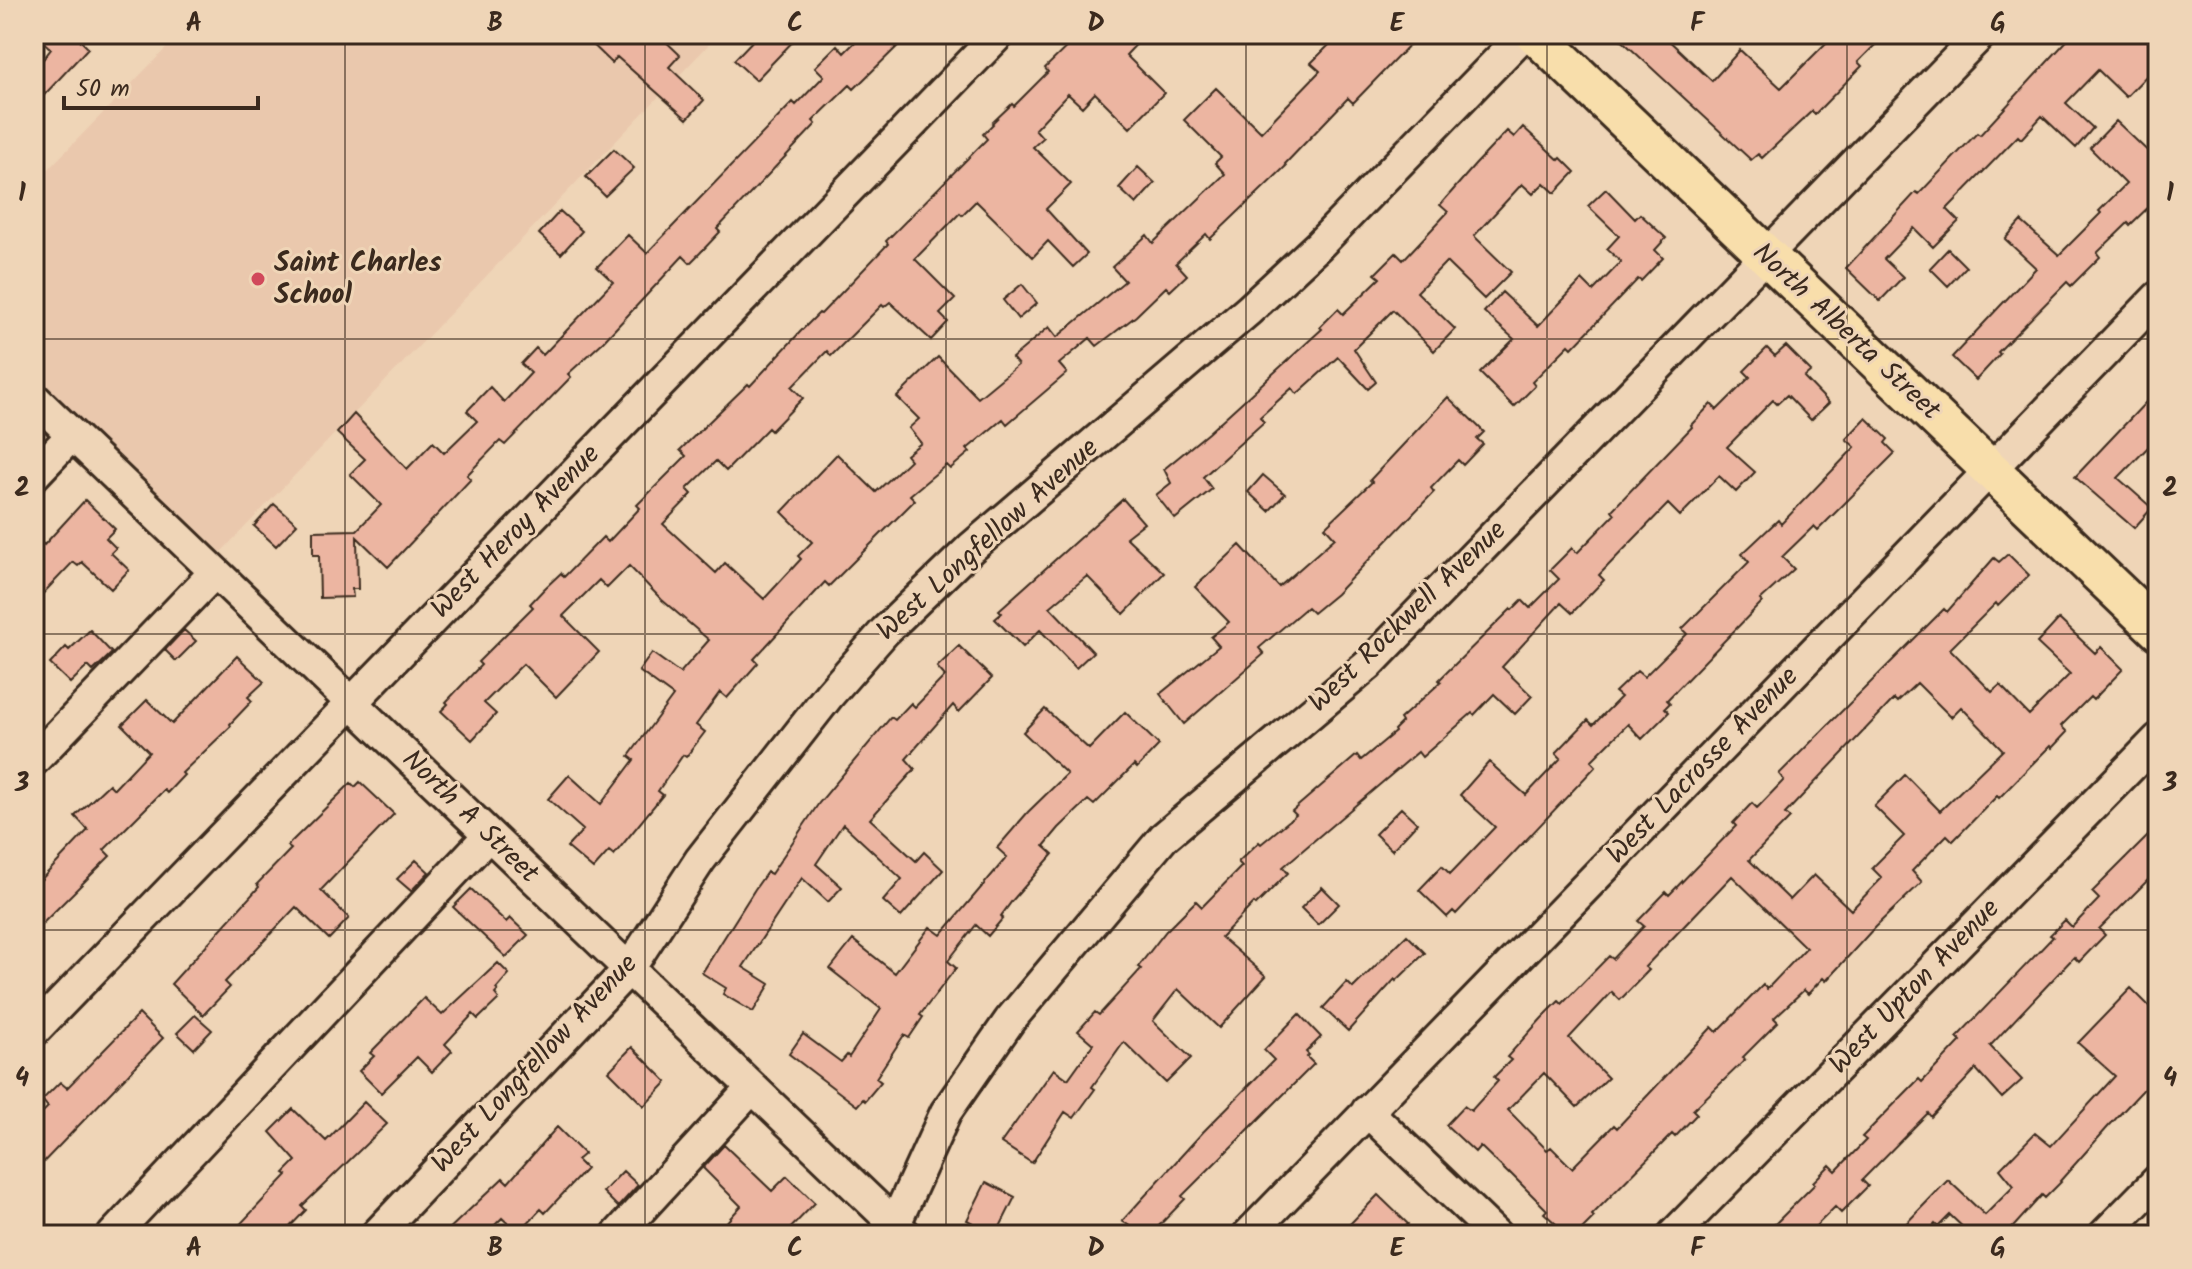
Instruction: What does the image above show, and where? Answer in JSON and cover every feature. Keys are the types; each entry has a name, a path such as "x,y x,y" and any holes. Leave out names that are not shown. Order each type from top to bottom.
{"main road":[{"name":"North Alberta Street","path":"1535,34 2158,630"}],"street":[{"name":"West Heroy Avenue","path":"34,1031 999,34"},
{"name":"West Longfellow Avenue","path":"376,1235 629,969 700,860 829,695 885,631 971,548 1249,310 1319,245 1524,34"},
{"name":"West Rockwell Avenue","path":"895,1231 946,1112 1010,1020 1164,837 1368,665 1981,34"},
{"name":"West Lacrosse Avenue","path":"1248,1235 2158,297"},
{"name":"North A Street","path":"34,398 752,1088 895,1231"},
{"path":"34,475 72,435"},
{"path":"34,760 215,572"},
{"name":"West Upton Avenue","path":"1673,1235 2158,739"},
{"path":"113,1235 489,835"},
{"path":"617,1235 752,1088"},
{"path":"1367,1111 1496,1235"},
{"path":"2104,1235 2158,1180"}],"shaded area":[{"name":"Saint Charles School","path":"180,34 719,34 221,552 34,374 34,184"}],"building":[{"path":"35,34 74,34 88,48 34,106 34,71 51,49"},
{"path":"582,34 658,34 680,55 669,67 704,100 687,119 617,57 612,63"},
{"path":"759,34 800,34 756,80 734,60"},
{"path":"863,34 910,34 854,89 850,85 813,121 816,124 717,229 720,232 700,253 690,263 683,256 603,342 568,374 571,377 505,445 500,441 467,475 471,479 388,567 357,537 358,589 352,589 353,597 320,598 319,555 313,555 313,531 357,530 381,505 350,474 365,459 337,433 354,414 407,469 433,442 444,453 477,421 467,411 490,387 504,402 531,373 521,364 536,348 543,355 613,282 597,267 628,235 647,253 793,102 796,105 824,76 815,67 837,45 844,53"},
{"path":"1080,34 1146,34 1126,55 1164,93 1130,128 1095,93 1082,107 1068,94 1035,129 1043,138 1033,147 1071,184 1046,209 1087,254 1073,267 1048,241 1033,257 976,201 962,215 960,213 915,259 955,299 940,314 948,322 931,340 890,302 884,307 882,305 831,356 827,351 792,387 803,398 771,431 768,428 726,471 716,461 687,489 692,494 663,524 716,573 725,563 764,599 801,559 798,556 812,542 782,512 837,454 876,492 910,460 906,455 921,443 909,428 919,419 897,397 938,357 978,398 1018,365 1012,358 1049,327 1057,337 1125,281 1112,267 1147,235 1153,243 1225,174 1215,163 1221,157 1184,120 1216,88 1261,132 1320,71 1311,63 1340,34 1420,34 1353,103 1348,98 1286,166 1210,239 1206,234 1176,263 1187,275 1170,291 1166,287 1136,316 1097,346 1090,338 1059,364 1067,373 1007,424 1003,419 967,449 970,452 950,469 946,465 910,495 915,500 829,586 825,582 754,659 758,663 727,698 720,692 696,725 705,732 686,757 683,755 658,791 663,795 614,855 609,851 593,869 567,847 583,830 548,799 569,775 601,804 634,760 629,756 673,696 639,671 652,653 680,673 709,640 662,600 629,566 607,588 599,580 563,616 599,652 556,697 523,664 484,703 496,714 472,740 441,711 448,704 446,702 481,665 478,662 533,607 530,604 544,589 561,573 564,577 603,537 608,542 640,508 637,505 686,456 680,450 748,384 750,386 821,314 888,244 886,241 987,139 983,134 992,123 1048,72 1045,68"},
{"path":"1615,34 1662,34 1712,81 1740,50 1781,88 1835,34 1886,34 1858,62 1862,66 1815,114 1812,111 1762,158 1758,154 1751,160"},
{"path":"2073,34 2158,34 2158,64 2126,97 2098,70 2066,103 2093,128 2076,148 2042,116 2021,139 2018,136 1947,209 1959,221 1933,247 1914,228 1884,259 1903,277 1880,301 1846,268 1916,192 1919,194 1977,133 1980,135"},
{"path":"2116,121 2158,161 2158,198 2097,253 2100,257 2071,286 2067,282 1998,352 2000,354 1976,380 1952,357 2036,268 2005,239 2021,221 2059,255 2101,213 2099,211 2126,184 2090,148"},
{"path":"1523,127 1575,172 1555,193 1544,183 1533,194 1522,184 1474,236 1511,272 1484,299 1446,262 1417,292 1455,329 1434,351 1393,310 1354,349 1376,382 1368,389 1338,357 1297,394 1292,388 1260,417 1264,422 1203,477 1212,489 1175,519 1156,495 1171,483 1164,469 1322,329 1320,327 1338,309 1343,314 1380,278 1375,274 1396,253 1403,260 1448,212 1440,205 1475,165 1507,131 1514,137"},
{"path":"614,149 634,168 605,196 586,177"},
{"path":"1138,167 1155,183 1136,204 1119,188"},
{"path":"1606,189 1635,219 1640,214 1666,238 1655,250 1663,258 1641,281 1638,279 1572,348 1569,345 1532,382 1535,386 1514,407 1480,373 1514,339 1484,312 1502,292 1538,326 1582,280 1593,291 1621,262 1607,249 1619,236 1588,206"},
{"path":"560,211 582,231 561,254 539,234"},
{"path":"1948,249 1966,267 1948,286 1930,268"},
{"path":"1022,284 1037,303 1018,319 1003,300"},
{"path":"1786,346 1811,371 1804,377 1829,403 1811,420 1787,395 1777,404 1773,400 1727,447 1755,472 1736,492 1719,476 1680,516 1668,504 1599,575 1604,580 1572,613 1561,603 1502,667 1532,696 1515,714 1494,694 1474,715 1472,713 1422,757 1418,752 1283,867 1288,873 1221,937 1266,976 1219,1028 1178,989 1153,1021 1191,1058 1166,1083 1124,1042 1074,1118 1065,1112 1032,1163 1001,1143 1054,1069 1068,1079 1093,1044 1078,1031 1095,1012 1099,1015 1141,969 1138,967 1166,931 1196,901 1202,907 1242,866 1238,862 1296,815 1292,811 1357,755 1361,760 1395,732 1402,722 1400,719 1441,682 1439,680 1511,609 1522,600 1530,608 1559,579 1550,570 1572,548 1577,553 1615,514 1612,510 1711,404 1717,410 1750,377 1744,371 1767,348 1775,356"},
{"path":"1448,397 1484,432 1477,439 1483,444 1463,465 1458,460 1431,488 1434,492 1336,594 1313,613 1307,607 1259,648 1264,654 1184,724 1160,694 1219,646 1211,637 1229,622 1195,587 1240,545 1279,587 1335,538 1325,527 1372,482 1370,480"},
{"path":"2147,401 2158,412 2158,437 2118,478 2152,508 2134,528 2075,477"},
{"path":"1866,418 1888,439 1885,443 1895,453 1818,530 1814,526 1782,557 1794,569 1760,600 1762,602 1667,700 1670,703 1665,708 1669,712 1642,739 1628,724 1591,761 1596,766 1456,914 1453,911 1447,917 1419,890 1442,866 1450,874 1495,827 1460,795 1489,762 1526,795 1561,758 1556,753 1588,720 1593,725 1621,697 1615,692 1637,671 1644,677 1687,634 1682,629 1749,562 1742,554 1778,520 1781,524 1855,447 1846,439"},
{"path":"1263,475 1285,494 1269,511 1248,492"},
{"path":"1123,499 1144,523 1126,537 1164,573 1124,614 1087,576 1050,607 1093,652 1076,668 1040,630 1023,647 995,619 1002,613 999,610"},
{"path":"85,500 115,529 106,538 116,548 111,553 129,570 111,589 82,562 78,566 73,562 34,603 34,536 44,545"},
{"path":"274,504 297,524 276,546 254,526"},
{"path":"2008,554 2029,575 1950,649 1992,692 2000,685 2029,715 2070,674 2037,643 2059,619 2095,653 2101,647 2123,669 2093,700 2090,697 2061,726 2067,732 1999,798 1997,796 1953,841 1947,835 1912,871 1922,882 1875,927 1826,981 1823,978 1808,994 1804,990 1774,1018 1778,1022 1742,1058 1745,1060 1693,1110 1697,1114 1675,1137 1672,1134 1576,1235 1568,1235 1544,1213 1547,1210 1510,1173 1480,1146 1475,1152 1446,1125 1464,1106 1471,1111 1498,1081 1494,1077 1511,1060 1507,1057 1542,1018 1559,1001 1562,1004 1609,956 1613,959 1644,926 1638,921 1666,892 1669,895 1736,826 1733,823 1752,803 1757,808 1784,780 1779,774 1944,609 1947,612 1994,558 1999,562","holes":["1917,683 1951,717 1961,707 2003,750 1940,811 1905,775 1874,806 1904,836 1872,868 1882,878 1851,910 1814,875 1790,900 1749,860 1790,818 1785,814 1894,699 1897,702","1732,876 1806,948 1767,989 1763,985 1717,1032 1712,1027 1617,1128 1614,1125 1572,1168 1551,1147 1547,1150 1508,1110 1544,1073 1577,1107 1608,1078 1569,1038 1612,992 1620,1000 1649,970 1645,967"]},
{"path":"90,630 112,653 93,671 88,666 70,683 50,664 66,647 69,650"},
{"path":"184,630 196,641 176,661 165,650"},
{"path":"959,646 992,678 959,712 953,705 906,759 915,769 870,819 916,861 924,852 943,870 901,917 883,901 902,879 843,824 816,864 842,887 828,902 802,878 743,967 770,984 753,1012 723,994 726,988 702,973 755,889 767,872 771,874 819,803 891,717 895,720 911,703 915,707 945,676 937,667"},
{"path":"237,656 264,682 248,697 252,701 182,773 184,775 167,793 164,790 104,850 110,856 34,932 34,887 88,830 75,816 109,784 114,789 149,752 122,725 147,700 172,724"},
{"path":"1045,709 1089,749 1125,712 1159,745 1094,805 1088,800 1059,828 1044,846 1053,854 1012,901 988,936 976,925 948,961 956,968 920,1015 923,1017 909,1038 904,1035 876,1078 881,1082 857,1106 789,1054 803,1034 841,1062 847,1055 849,1057 881,1009 830,969 853,940 895,973 930,927 941,935 1007,857 997,848 1067,774 1023,732"},
{"path":"360,782 394,814 321,890 349,918 329,939 296,907 225,982 230,987 203,1015 171,984 291,849 287,846 351,783 355,787"},
{"path":"1401,808 1417,823 1392,850 1375,834"},
{"path":"2158,826 2158,870 2099,929 2105,935 2079,962 2074,957 1990,1046 2022,1080 2002,1098 1976,1069 1931,1117 1928,1113 1862,1180 1868,1186 1841,1213 1835,1207 1807,1235 1764,1235 1830,1165 1836,1171 1866,1140 1862,1137 1919,1079 1922,1082 1961,1041 1957,1037 2053,937 2050,935 2065,920 2072,927 2099,899 2092,892"},
{"path":"416,860 429,872 411,891 397,879"},
{"path":"1322,887 1339,904 1318,925 1301,908"},
{"path":"471,889 506,922 510,918 528,935 506,957 453,907"},
{"path":"1407,935 1425,953 1395,979 1348,1031 1323,1008 1347,982 1353,988"},
{"path":"498,963 509,974 496,989 499,999 478,1019 473,1014 445,1044 452,1051 432,1072 417,1057 381,1093 359,1071 374,1056 370,1053 424,998 442,1015"},
{"path":"2131,988 2158,1015 2158,1074 2061,1182 2045,1198 2042,1195 2006,1235 1965,1235 1968,1232 1950,1215 1925,1235 1895,1235 1948,1180 1985,1215 2014,1186 2000,1169 2035,1133 2051,1146 2115,1076 2078,1043"},
{"path":"139,1014 163,1038 34,1172 34,1121 48,1107 42,1100 60,1082 67,1088"},
{"path":"1299,1014 1321,1037 1306,1052 1314,1064 1182,1196 1185,1199 1150,1235 1144,1235 1122,1221 1274,1060 1264,1050"},
{"path":"195,1015 212,1030 194,1049 177,1033"},
{"path":"632,1047 667,1082 644,1106 609,1071"},
{"path":"364,1102 387,1124 302,1206 306,1210 282,1235 230,1235 287,1175 284,1173 296,1161 270,1132 293,1109 326,1141"},
{"path":"557,1127 584,1154 577,1160 586,1169 545,1213 541,1209 518,1233 502,1218 485,1235 443,1235 503,1178 508,1183"},
{"path":"724,1145 772,1191 787,1176 815,1203 784,1235 715,1235 741,1206 703,1168"},
{"path":"623,1171 638,1185 618,1207 603,1192"},
{"path":"986,1182 1015,1197 996,1235 967,1220"},
{"path":"1378,1195 1408,1224 1398,1235 1359,1235 1349,1225"}],"place":[{"name":"Saint Charles School","path":"258,279"}]}
